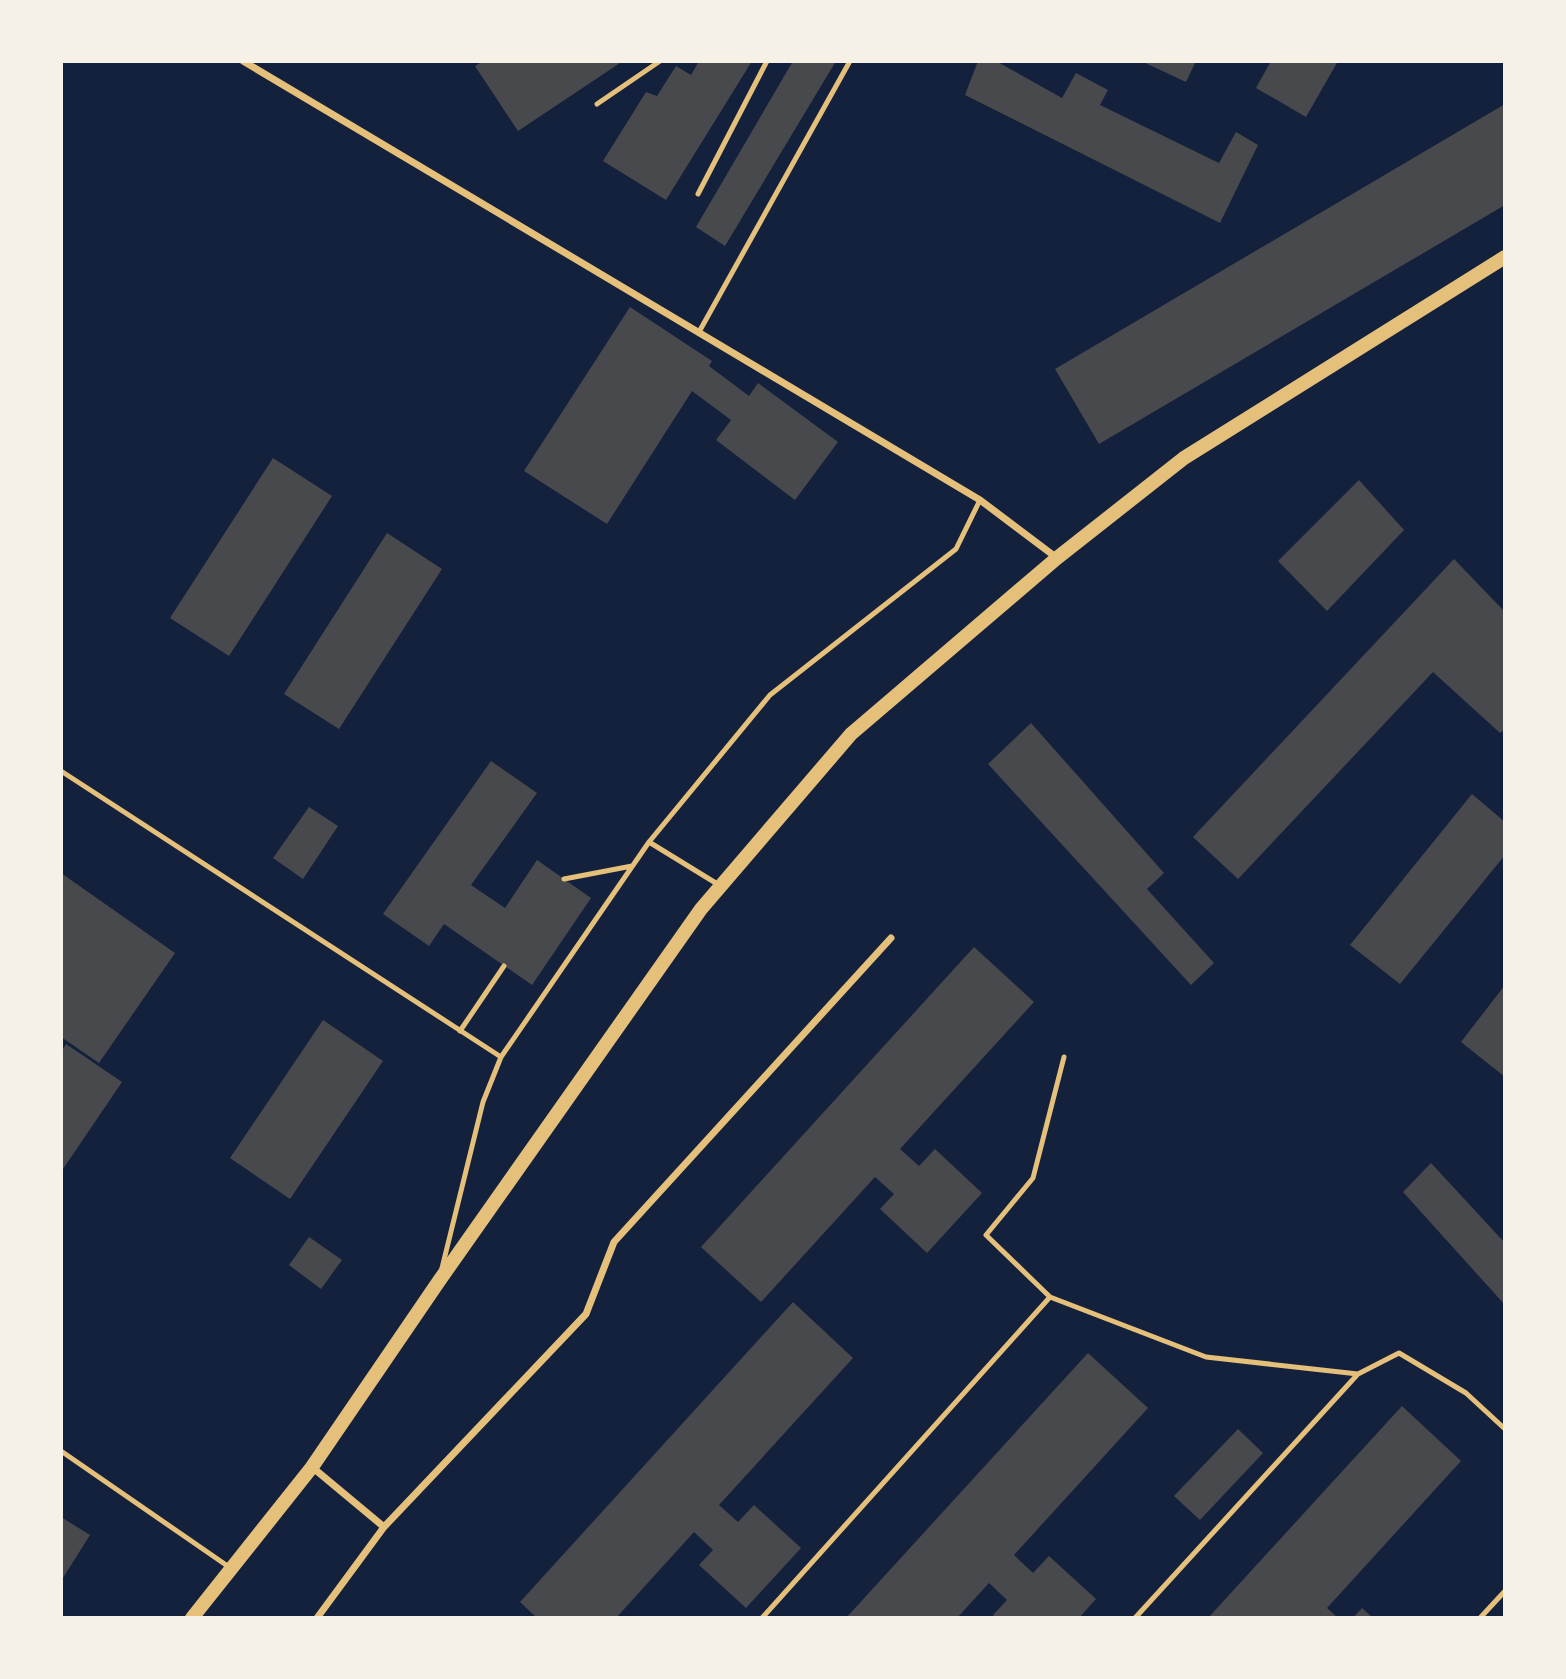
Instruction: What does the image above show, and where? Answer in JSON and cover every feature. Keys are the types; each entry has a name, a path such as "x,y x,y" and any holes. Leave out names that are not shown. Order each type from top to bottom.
{"main road":[{"path":"192,1618 312,1467 439,1281 719,885 851,734 1057,558 1184,458 1505,257"}],"street":[{"path":"243,61 980,500 1057,558"},
{"path":"317,1618 384,1527 586,1314 614,1242 891,938"},
{"path":"312,1467 384,1527"}],"lane":[{"path":"597,104 660,61"},
{"path":"698,194 767,61"},
{"path":"699,332 850,61"},
{"path":"439,1281 483,1102 501,1057 632,866 770,695 956,549 980,500"},
{"path":"61,771 501,1057"},
{"path":"649,842 719,885"},
{"path":"564,879 632,866"},
{"path":"460,1031 504,966"},
{"path":"1063,1057 1033,1178 986,1235 1050,1297 1206,1357 1358,1374"},
{"path":"762,1618 1050,1297"},
{"path":"1135,1618 1358,1374 1399,1353 1466,1393 1505,1429"},
{"path":"61,1451 232,1569"},
{"path":"1480,1618 1505,1591"}],"building":[{"path":"483,61 623,61 518,131 475,66"},
{"path":"699,61 752,61 666,200 603,161 646,92 657,96 676,66 691,75"},
{"path":"793,61 836,61 725,246 696,227"},
{"path":"978,61 996,61 1062,98 1076,73 1108,90 1100,105 1219,163 1236,132 1258,145 1220,223 965,95"},
{"path":"1141,61 1196,61 1186,82"},
{"path":"1271,61 1338,61 1306,117 1256,88"},
{"path":"1505,104 1505,205 1099,444 1055,369"},
{"path":"630,307 712,361 709,366 749,396 758,383 838,442 795,500 716,440 731,420 692,391 607,524 524,471"},
{"path":"273,458 332,496 229,656 170,618"},
{"path":"1359,480 1404,530 1327,611 1278,561"},
{"path":"387,533 442,569 339,729 284,694"},
{"path":"1454,559 1505,612 1505,729 1500,733 1433,672 1238,879 1193,837"},
{"path":"1031,723 1164,873 1147,889 1214,963 1191,985 988,764"},
{"path":"491,761 537,793 471,885 505,908 537,860 591,898 532,985 444,924 429,946 383,914"},
{"path":"1472,794 1505,822 1505,855 1400,984 1350,945"},
{"path":"309,807 338,826 303,879 273,858"},
{"path":"61,873 175,953 99,1063 61,1037"},
{"path":"974,947 1034,1002 900,1149 919,1166 935,1149 982,1193 927,1253 880,1209 894,1194 875,1177 761,1302 701,1247"},
{"path":"1505,985 1505,1077 1461,1042"},
{"path":"323,1020 383,1061 290,1199 230,1158"},
{"path":"66,1044 122,1082 61,1172 61,1052"},
{"path":"1431,1163 1505,1243 1505,1305 1403,1192"},
{"path":"309,1237 342,1260 321,1289 289,1265"},
{"path":"793,1302 853,1358 719,1505 738,1522 754,1505 801,1548 746,1608 699,1565 713,1550 694,1532 616,1618 537,1618 520,1602"},
{"path":"1088,1353 1148,1408 1014,1555 1033,1573 1049,1556 1096,1599 1079,1618 996,1618 993,1615 1007,1600 989,1583 957,1618 846,1618"},
{"path":"1402,1406 1461,1461 1327,1608 1338,1618 1208,1618"},
{"path":"1238,1429 1263,1453 1200,1520 1174,1496"},
{"path":"61,1517 90,1535 61,1581"},
{"path":"1362,1608 1373,1618 1353,1618"}]}
